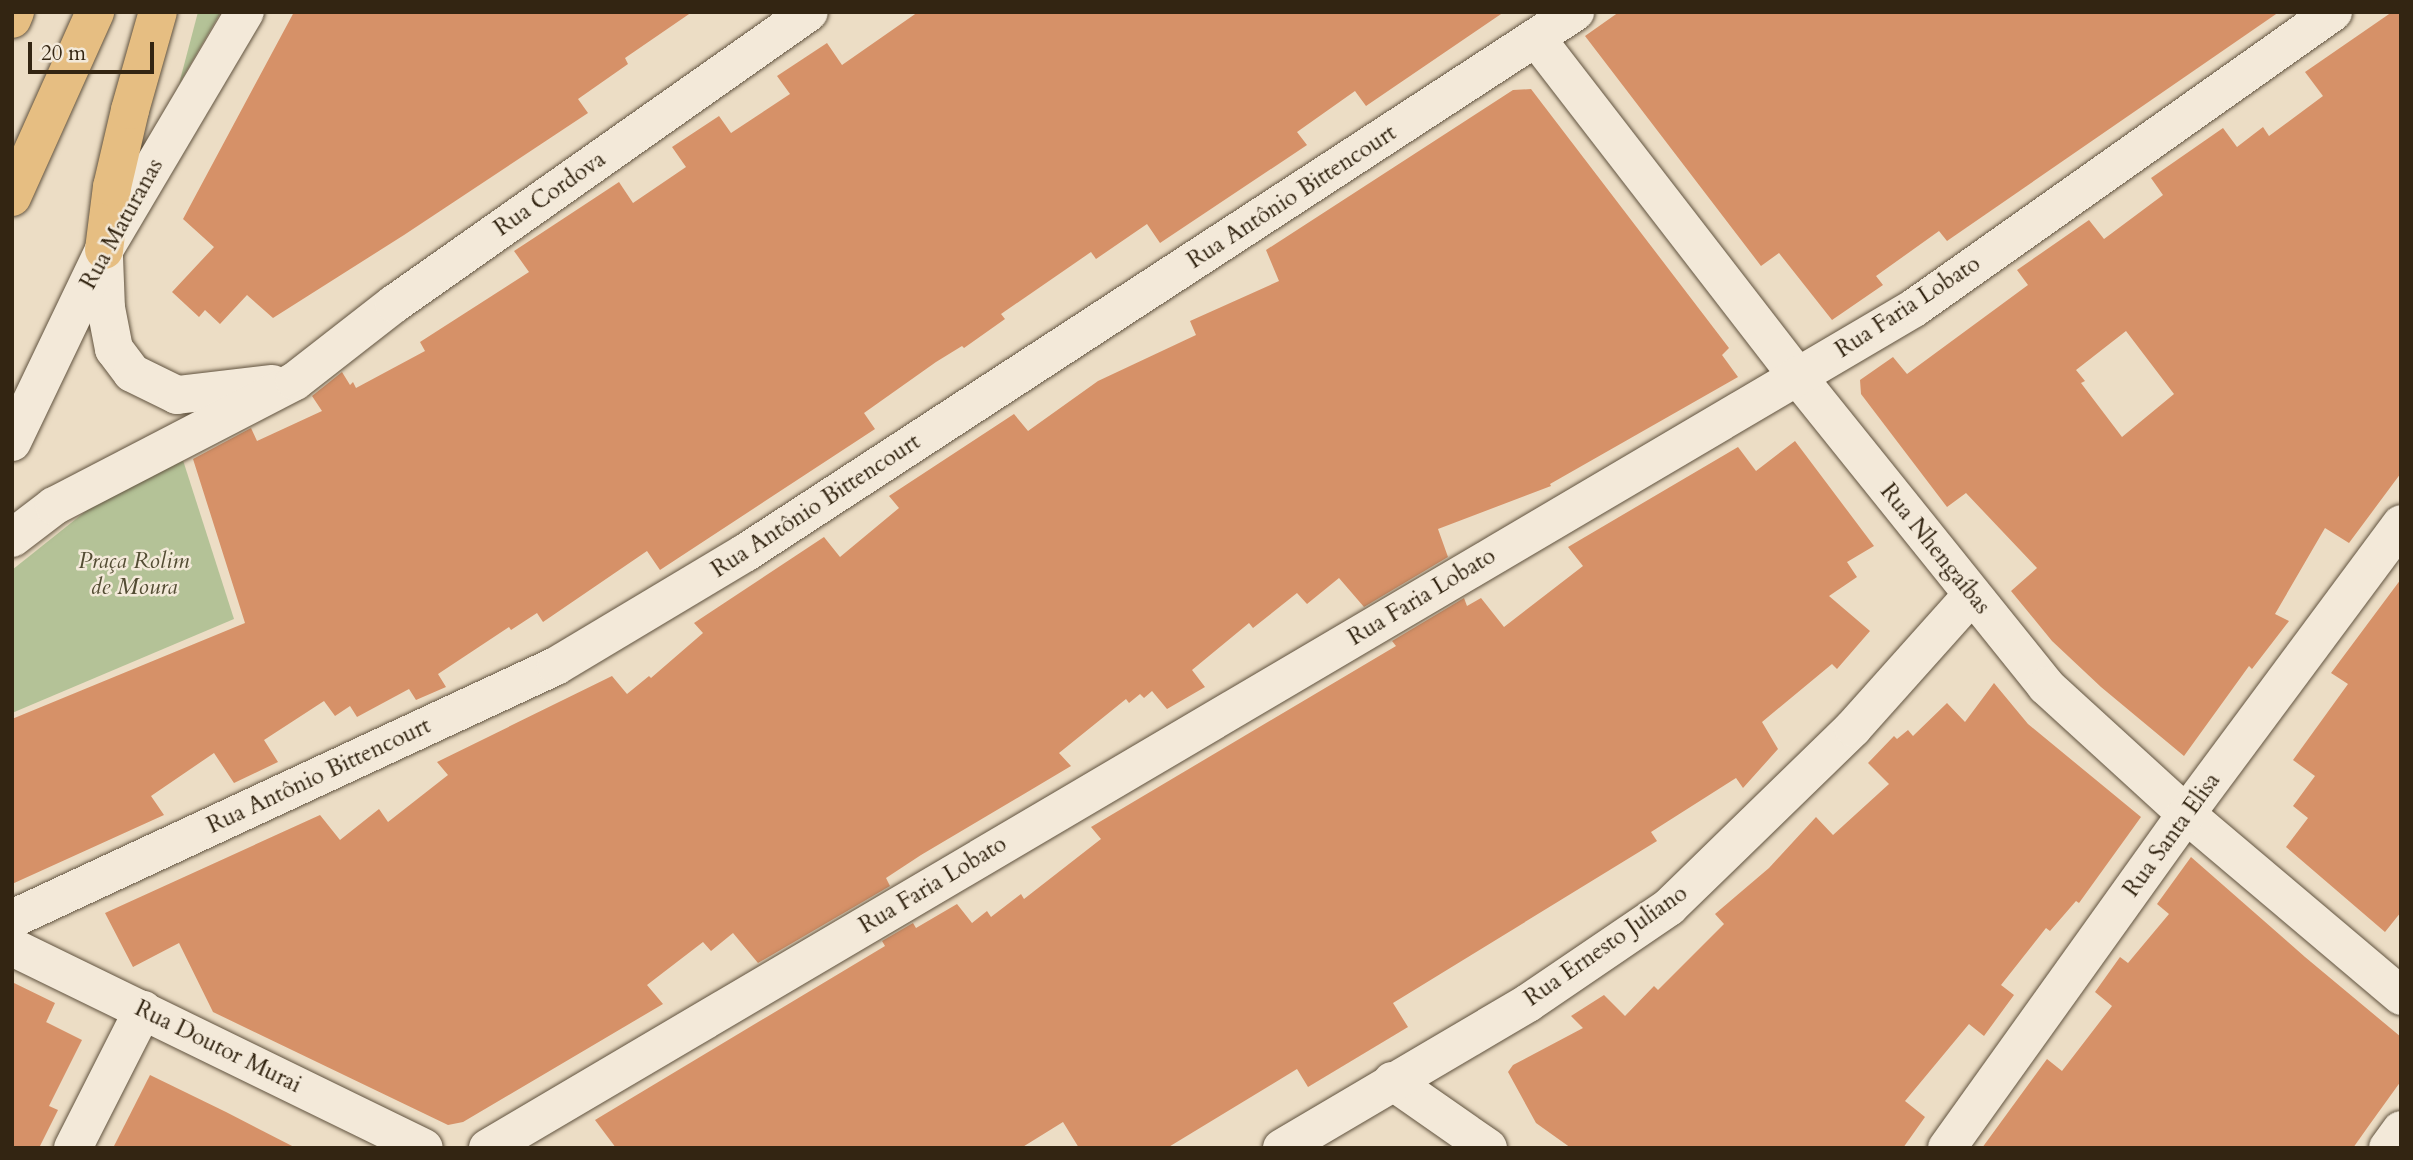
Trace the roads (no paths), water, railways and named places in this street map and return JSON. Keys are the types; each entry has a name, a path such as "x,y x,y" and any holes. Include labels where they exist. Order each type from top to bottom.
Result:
{"highway":[{"path":"12,19 15,12"},
{"path":"12,197 95,12"},
{"path":"104,250 118,161 159,12"}],"street":[{"name":"Rua Maturanas","path":"12,442 104,250 245,12"},
{"name":"Rua Cordova","path":"12,538 54,506 295,381 394,304 809,12"},
{"name":"Rua Antônio Bittencourt","path":"12,919 556,666 745,553 1575,12"},
{"name":"Rua Faria Lobato","path":"488,1148 1914,308 2333,12"},
{"name":"Rua Nhengaíbas","path":"1536,38 1797,376 2046,686 2186,814 2401,996"},
{"path":"104,250 106,308 114,349 132,373 177,395 295,381"},
{"name":"Rua Santa Elisa","path":"1947,1148 2186,814 2397,538"},
{"name":"Rua Ernesto Juliano","path":"1282,1148 1528,1003 1669,907 1853,728 1972,595"},
{"name":"Rua Doutor Murai","path":"12,947 424,1148"},
{"path":"73,1148 143,1010"},
{"path":"1392,1081 1488,1148"},
{"path":"2388,1148 2401,1130"}],"park label":[{"name":"Praça Rolim de Moura","path":"134,574"}]}
